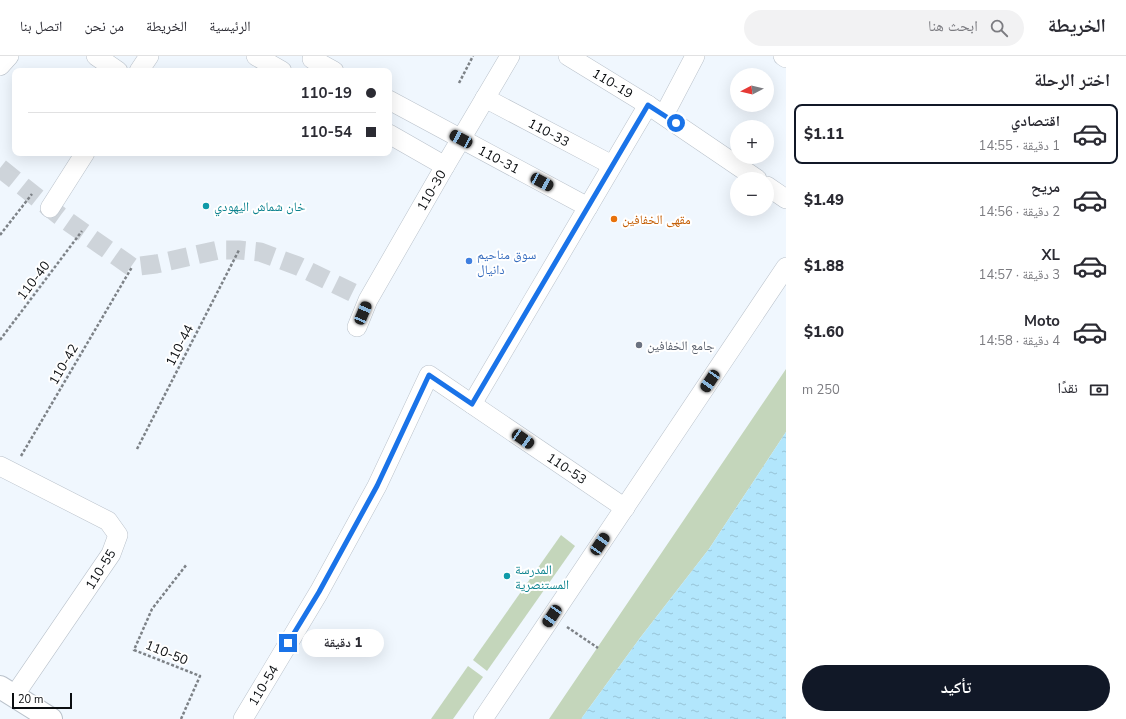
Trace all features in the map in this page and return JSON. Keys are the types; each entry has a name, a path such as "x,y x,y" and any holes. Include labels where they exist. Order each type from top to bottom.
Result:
{"main road":[{"path":"7,691 51,719"}],"street":[{"path":"0,66 9,56"},
{"path":"96,56 114,68"},
{"path":"141,68 149,56"},
{"path":"256,56 277,68"},
{"name":"110-30","path":"357,327 368,300 510,56"},
{"name":"110-19","path":"568,56 648,105 747,172"},
{"path":"664,116 695,56"},
{"path":"310,62 326,68"},
{"name":"110-33","path":"485,98 612,165"},
{"name":"110-31","path":"392,102 588,207"},
{"path":"472,404 648,105"},
{"path":"392,136 445,166"},
{"path":"50,208 84,156"},
{"path":"774,191 786,199"},
{"path":"483,719 786,267"},
{"name":"110-53","path":"429,375 624,508"},
{"name":"110-54","path":"243,719 319,592 377,486 429,375"},
{"name":"110-55","path":"6,469 108,521 118,535 111,554 7,691"}],"path":[{"path":"459,83 473,56"},
{"path":"0,234 32,194"},
{"name":"110-40","path":"0,340 82,231"},
{"name":"110-44","path":"137,449 239,250"},
{"name":"110-42","path":"6,469 132,267"},
{"name":"110-50","path":"181,719 200,676 134,650 152,609 187,564"},
{"path":"563,624 598,648"}],"green space":[{"path":"786,369 786,432 709,549 640,638 581,719 549,719"},
{"path":"561,535 575,546 487,671 473,660"},
{"path":"468,666 483,677 453,719 431,719"}],"water":[{"path":"786,432 786,719 581,719 640,638 709,549"}],"tunnel":[{"path":"0,168 60,216 132,267 156,264 218,250 260,252 298,266 368,300"}],"place":[{"name":"خان شماش اليهودي","path":"206,206"},
{"name":"مقهى الخفافين","path":"614,219"},
{"name":"سوق مناحيم دانيال","path":"469,261"},
{"name":"جامع الخفافين","path":"639,345"},
{"name":"المدرسة المستنصرية","path":"507,576"}],"route":[{"path":"288,643 319,592 377,486 429,375 472,404 648,105 676,123"}]}
